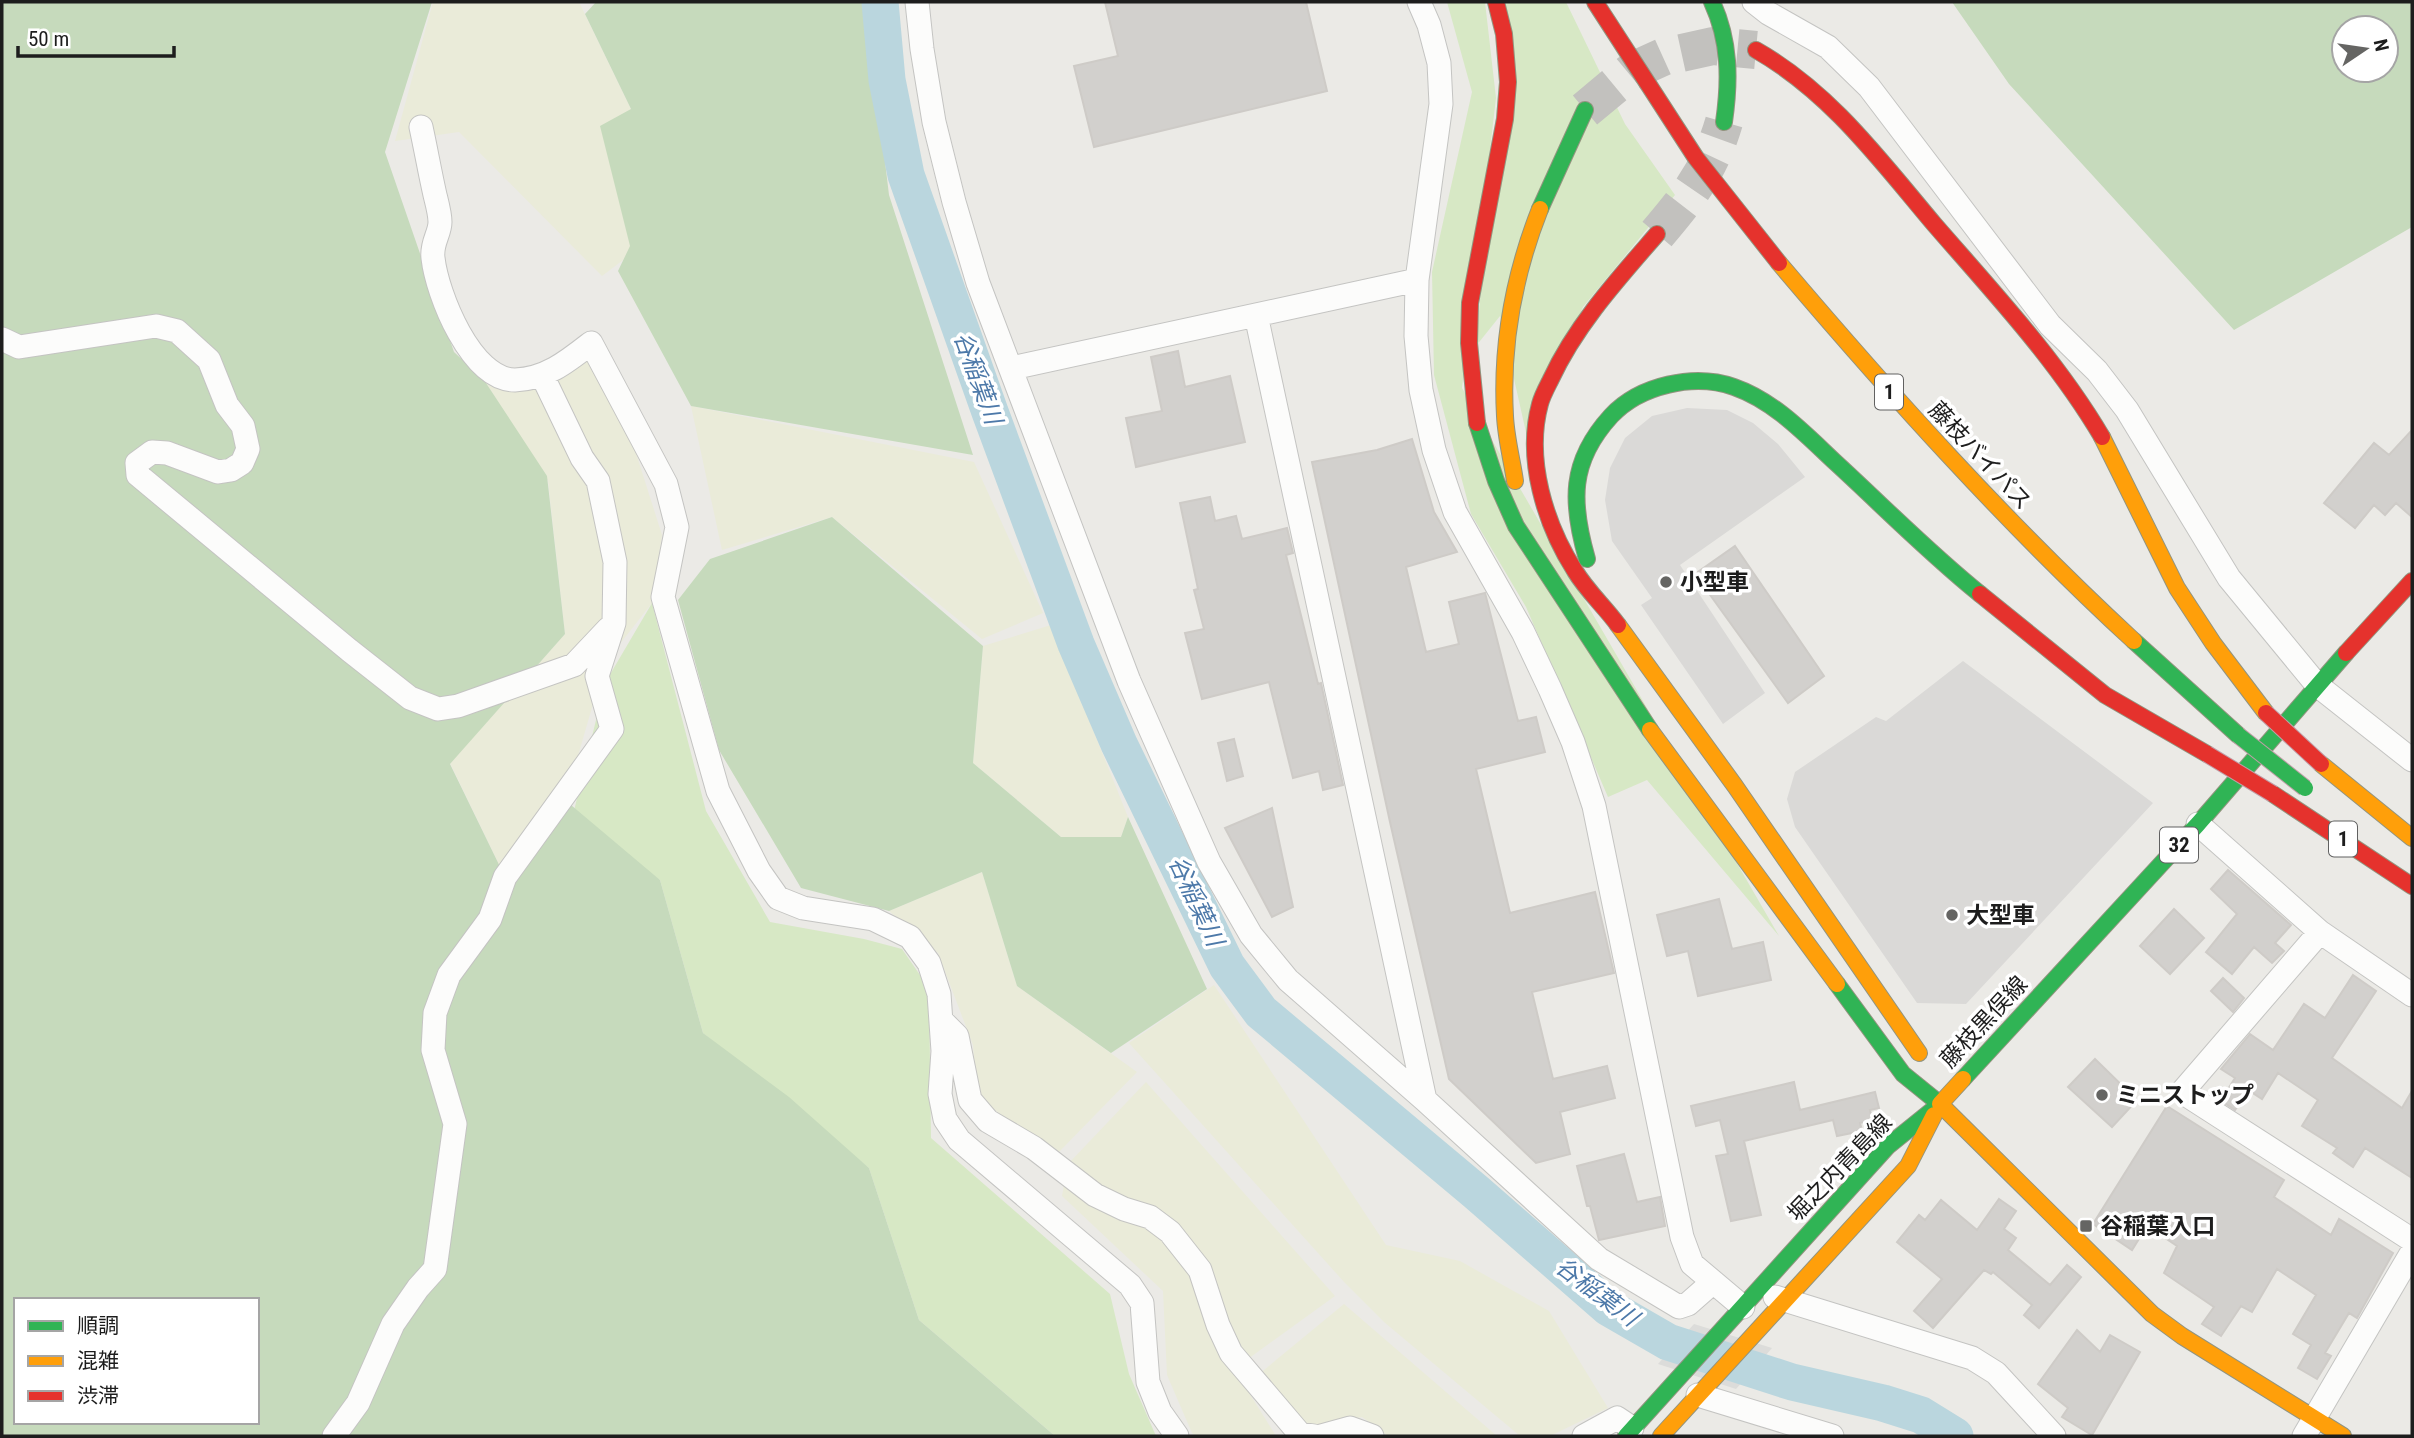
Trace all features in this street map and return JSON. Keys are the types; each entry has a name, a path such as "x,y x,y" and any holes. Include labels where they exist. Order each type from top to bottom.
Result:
{"main road":[{"path":"1496,2 1504,34 1508,82 1505,119 1470,303 1472,386 1478,428 1496,481 1516,526 1539,564 1648,728 1903,1074 1940,1104"},
{"name":"藤枝バイパス","path":"1595,2 1668,117 1711,178 1848,346 2018,530 2126,635 2238,735 2310,791"},
{"path":"1712,2 1719,15 1729,58 1730,87 1724,122"},
{"name":"1","path":"1756,50 1779,61 1817,91 1891,173 2047,358 2093,421 2123,471 2167,569 2204,632 2266,713 2321,764 2412,838"},
{"path":"1539,564 1517,490 1505,418 1504,358 1512,294 1525,247 1548,184 1585,110"},
{"name":"1","path":"1657,234 1604,296 1561,357 1540,403 1534,446 1541,492 1552,525 1575,572 1611,615 1735,786 1911,1041 1940,1104"},
{"name":"1","path":"1611,615 1584,551 1574,514 1577,477 1591,439 1617,409 1653,389 1687,381 1717,382 1747,391 1782,413 1971,587 2095,687 2273,794 2412,886"},
{"name":"藤枝黒俣線","path":"2343,1436 2309,1428 2152,1314 1940,1104 2198,824 2317,685 2412,581"},
{"path":"1585,633 1605,649 1682,759 1706,777 1735,786"},
{"name":"堀之内青島線","path":"1629,1432 1888,1146 1940,1104"},
{"name":"堀之内青島線","path":"1661,1436 1908,1166 1940,1104"}],"street":[{"path":"917,2 934,122 978,283 1129,681 1209,862 1251,935 1288,980 1600,1259 1679,1307 1688,1304 1713,1282"},
{"path":"1419,2 1429,25 1439,63 1441,104 1417,280 1416,336 1421,390 1434,450 1455,512 1523,632 1573,742 1594,806 1682,1237 1692,1264 1713,1282 1749,1299 1785,1301 1972,1358 1996,1373 2054,1436"},
{"path":"1754,2 1768,13 1828,47 1869,87 2050,325 2096,371 2127,410 2229,578 2317,685 2412,760"},
{"path":"421,127 440,223 432,244 433,260 443,299 463,341 488,370 512,380 542,375 562,365 590,343 666,484 677,527 663,597 718,791 759,872 778,898 803,908 873,919 910,937 929,963 939,994 943,1051 940,1094 946,1119 959,1140 1130,1285 1142,1303 1148,1382 1160,1412 1177,1436"},
{"path":"1012,368 1417,280"},
{"path":"1256,315 1425,1100"},
{"path":"2,339 19,347 156,326 177,331 209,360 227,405 243,426 247,449 242,463 231,470 218,472 167,453 152,452 137,463 138,475 410,698 438,709 458,706 574,665 614,623"},
{"path":"334,1436 358,1403 393,1324 435,1269 455,1124 433,1050 435,1013 449,975 490,919 505,877 612,729 597,676 614,623 615,562 598,481 582,458 542,375"},
{"path":"2198,824 2320,932 2412,995"},
{"path":"2320,932 2182,1092 2412,1240"},
{"path":"941,1020 957,1036 964,1078 975,1108 988,1121 1034,1148 1095,1195 1124,1209 1150,1217 1170,1232 1200,1270 1231,1353 1300,1434 1314,1436"},
{"path":"2309,1428 2412,1252"},
{"path":"1704,1388 1832,1436"},
{"path":"1584,1436 1617,1418 1629,1432"},
{"path":"1321,1436 1350,1427 1372,1436"}],"shaded area":[{"name":"小型車","path":"1687,408 1727,410 1753,423 1778,444 1805,477 1680,565 1765,693 1723,724 1641,605 1652,598 1612,541 1605,500 1610,468 1625,438 1652,416"},
{"name":"大型車","path":"1963,661 2153,803 1966,1004 1917,1003 1795,827 1787,799 1795,772 1876,717 1886,721"}],"green space":[{"path":"2,2 432,2 385,152 454,352 484,380 547,476 565,634 450,764 505,877 571,805 660,880 703,1033 789,1097 869,1168 919,1320 1055,1436 2,1436"},
{"path":"433,2 579,2 631,109 639,248 602,276 459,132 395,141"},
{"path":"596,2 866,2 889,195 973,455 691,406 618,271 630,246 600,126 631,109 585,14"},
{"path":"1447,2 1485,2 1496,98 1462,388 1779,936 1647,780 1608,797 1526,607 1471,514 1434,375 1432,272 1472,92"},
{"path":"1506,2 1566,2 1625,124 1675,195 1583,307 1527,437 1500,316 1476,346"},
{"path":"1952,2 2412,2 2412,227 2234,330 2009,84"},
{"path":"589,359 635,450 662,535 652,603 605,663 568,790 505,877 450,763 565,634 548,481 484,380 539,385"},
{"path":"691,406 974,462 1043,613 982,639 832,517 722,550"},
{"path":"832,517 983,646 973,763 1061,837 1121,837 1128,817 1207,989 1111,1053 1017,986 982,872 889,911 801,888 719,750 678,600 710,559"},
{"path":"652,603 706,811 770,922 864,939 902,949 929,988 931,1138 1110,1294 1129,1374 1156,1436 1055,1436 919,1320 869,1168 703,1033 660,880 572,819 605,683"},
{"path":"1051,625 1128,817 1121,837 1061,837 973,763 983,646"},
{"path":"982,872 1017,986 1137,1072 1056,1155 977,1097 973,1045 938,953 889,911"},
{"path":"1214,985 1386,1245 1460,1261 1549,1311 1608,1408 1550,1436 1520,1436 1384,1322 1345,1283 1129,1043"},
{"path":"1146,1082 1335,1296 1234,1369 1276,1436 1195,1436 1192,1433 1167,1375 1163,1291 1062,1196 1068,1164"},
{"path":"1344,1304 1497,1436 1388,1436 1362,1417 1308,1426 1258,1375"}],"pier":[{"path":"1694,1324 1772,1348 1736,1389 1658,1364"}],"building":[{"path":"1105,2 1306,2 1327,91 1094,147 1074,66 1118,56"},
{"path":"1178,351 1185,387 1230,376 1245,442 1136,467 1126,418 1162,411 1151,357"},
{"path":"2412,430 2412,517 2396,503 2385,515 2374,505 2355,528 2324,503 2374,443 2389,455"},
{"path":"1412,439 1434,512 1457,552 1406,567 1426,652 1459,644 1449,602 1485,593 1518,721 1536,717 1545,752 1476,769 1510,913 1595,892 1614,973 1532,992 1553,1079 1607,1066 1615,1098 1560,1112 1570,1154 1536,1163 1449,1079 1312,462 1377,450"},
{"path":"1210,497 1215,521 1236,516 1242,539 1287,528 1293,553 1286,555 1318,684 1321,683 1343,785 1323,790 1319,771 1293,778 1269,682 1202,699 1185,633 1204,629 1194,590 1198,589 1180,503"},
{"path":"1735,546 1824,676 1788,703 1695,574"},
{"path":"1234,739 1243,776 1227,781 1218,743"},
{"path":"1272,808 1293,907 1272,917 1225,828"},
{"path":"2228,870 2291,925 2275,943 2284,951 2272,963 2254,947 2232,974 2206,952 2237,914 2211,889"},
{"path":"1719,899 1732,949 1763,942 1771,980 1698,996 1688,951 1667,956 1657,915"},
{"path":"2174,909 2204,938 2170,974 2140,946"},
{"path":"2353,975 2376,991 2332,1058 2402,1108 2412,1091 2412,1178 2365,1148 2353,1167 2333,1153 2337,1148 2302,1126 2318,1100 2278,1073 2262,1099 2248,1090 2235,1110 2223,1102 2223,1097 2235,1078 2221,1069 2250,1034 2273,1050 2304,1004 2325,1018"},
{"path":"2223,978 2244,998 2233,1012 2211,991"},
{"path":"2095,1059 2137,1100 2112,1127 2068,1087"},
{"path":"1794,1082 1800,1110 1875,1092 1879,1108 1870,1110 1872,1120 1860,1123 1862,1131 1837,1136 1833,1120 1744,1141 1761,1215 1731,1221 1716,1156 1728,1154 1720,1120 1696,1126 1691,1106"},
{"path":"2167,1106 2284,1180 2274,1197 2331,1235 2339,1219 2393,1253 2357,1318 2349,1313 2325,1353 2331,1356 2317,1379 2298,1368 2311,1345 2293,1334 2316,1295 2277,1269 2252,1312 2241,1306 2221,1336 2202,1324 2214,1307 2164,1273 2177,1246 2147,1226 2132,1250 2093,1224"},
{"path":"1624,1154 1637,1202 1660,1197 1665,1226 1599,1240 1577,1166"},
{"path":"1999,1199 2016,1211 2004,1229 2016,1238 2008,1250 2050,1285 2067,1265 2081,1277 2039,1328 2024,1315 2032,1305 1993,1272 1991,1274 1984,1270 1933,1328 1914,1311 1942,1279 1897,1242 1919,1215 1925,1220 1941,1200 1977,1230"},
{"path":"2077,1330 2100,1352 2110,1335 2140,1352 2092,1435 2062,1417 2068,1408 2038,1384"}],"waterway":[{"name":"谷稲葉川","path":"880,2 887,80 906,175 1076,644 1119,744 1227,966 1261,1012 1476,1192 1609,1308 1668,1342 1792,1382 1883,1403 1921,1415 1955,1436"}],"tunnel":[{"path":"1585,110 1632,71 1663,57 1713,46 1756,50"},
{"path":"1657,234 1705,169 1724,122"}],"traffic: fast":[{"path":"1712,2 1722,31 1727,61 1724,122"},
{"path":"1540,209 1585,110"},
{"path":"1587,559 1578,520 1577,484 1587,450 1597,433 1611,416 1637,396 1668,385 1702,381 1734,387 1775,409 1980,594"},
{"path":"1477,423 1496,481 1516,526 1650,730"},
{"path":"2134,641 2238,735"},
{"path":"1963,1079 2198,824 2346,653"},
{"path":"2238,735 2305,788"},
{"path":"1837,984 1903,1074 1940,1104"},
{"path":"1626,1436 1888,1146 1940,1104"}],"traffic: slow":[{"path":"1515,481 1505,416 1507,337 1516,285 1540,209"},
{"path":"1779,263 1995,505 2134,641"},
{"path":"2102,437 2177,588 2213,643 2266,713"},
{"path":"1618,625 1735,786 1919,1053"},
{"path":"1650,730 1837,984"},
{"path":"2321,764 2412,838"},
{"path":"1963,1079 1940,1104 2152,1314 2182,1336 2343,1436"},
{"path":"1661,1436 1908,1166 1934,1115"}],"traffic: jam":[{"path":"1477,423 1469,343 1470,303 1505,119 1508,82 1504,34 1496,2"},
{"path":"1595,2 1696,158 1779,263"},
{"path":"1756,50 1807,86 1831,107 1873,152 2044,353 2102,437"},
{"path":"1618,625 1580,578 1555,533 1537,469 1536,425 1543,395 1573,340 1599,303 1657,234"},
{"path":"2346,653 2412,581"},
{"path":"1980,594 2105,695 2207,754"},
{"path":"2266,713 2321,764"},
{"path":"2207,754 2273,794"},
{"path":"2273,794 2412,886"}],"place":[{"name":"小型車","path":"1666,582"},
{"name":"大型車","path":"1952,915"},
{"name":"ミニストップ","path":"2102,1095"},
{"name":"谷稲葉入口","path":"2086,1226"}]}
